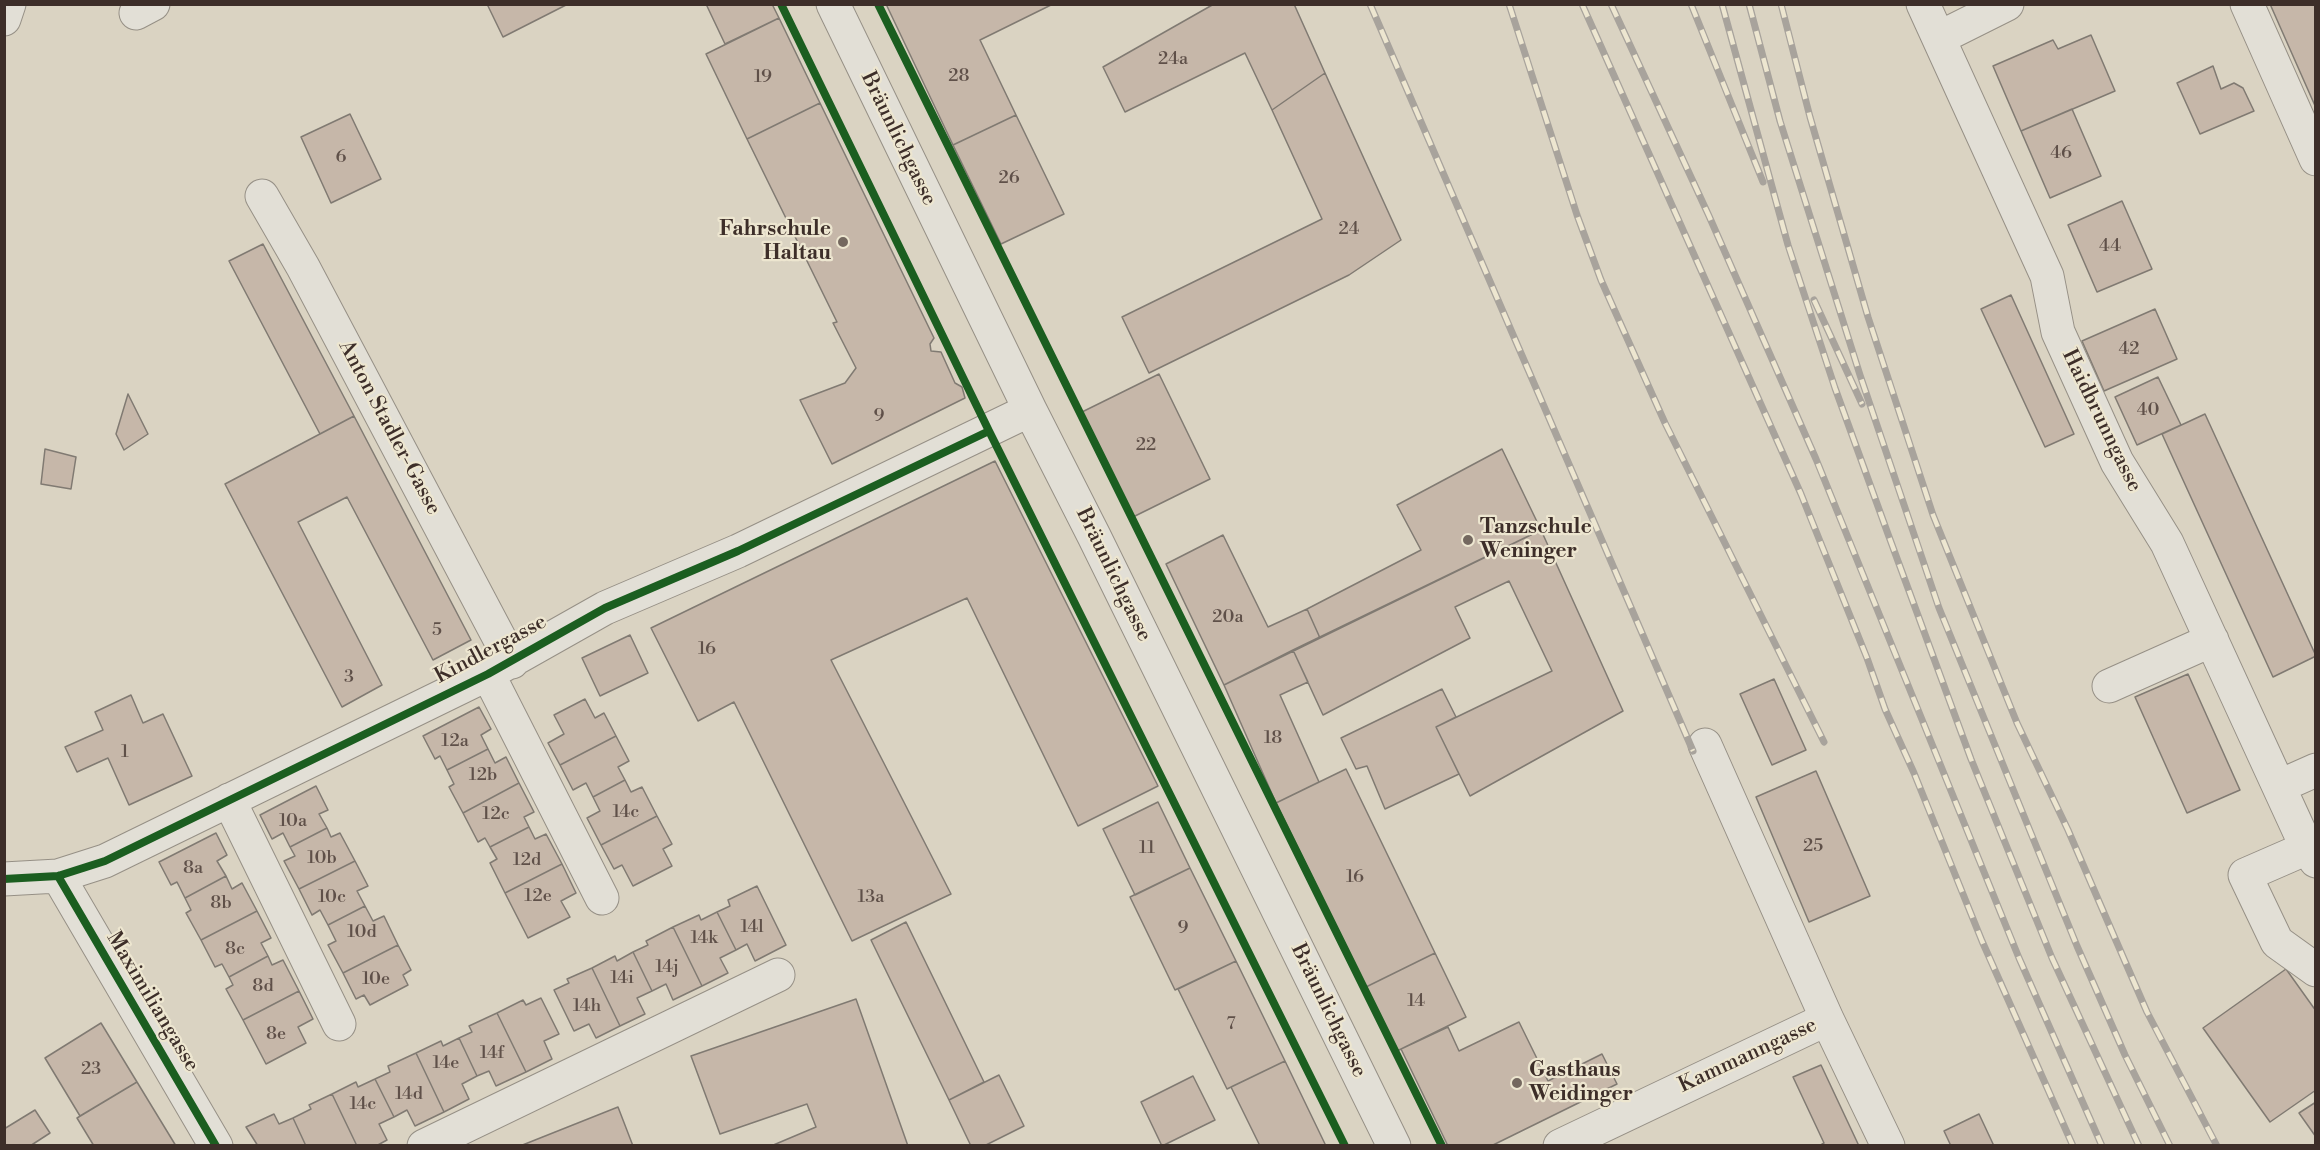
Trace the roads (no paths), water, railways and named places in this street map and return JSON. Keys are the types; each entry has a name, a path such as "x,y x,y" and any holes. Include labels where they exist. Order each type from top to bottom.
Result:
{"street":[{"path":"4,19 9,4"},
{"name":"Bräunlichgasse","path":"833,4 1030,410 1394,1146"},
{"name":"Haidbrunngasse","path":"1923,4 2047,276 2058,332 2117,462 2167,543 2312,855"},
{"path":"1939,38 2007,4"},
{"path":"2247,4 2316,159"},
{"name":"Anton Stadler-Gasse","path":"262,196 303,267 500,668 602,898"},
{"name":"Kindlergasse","path":"4,879 58,876 105,861 500,668 605,608 738,551 1030,410"},
{"path":"2109,686 2212,640"},
{"name":"Kammanngasse","path":"1560,1146 1827,1019 1705,745"},
{"path":"2280,786 2316,770"},
{"path":"229,800 339,1024"},
{"path":"2312,855 2245,875 2277,942 2316,970"},
{"name":"Maximiliangasse","path":"58,876 216,1146"},
{"path":"424,1146 778,975"},
{"path":"1827,1019 1888,1146"}],"railway":[{"path":"1370,4 1693,751"},
{"path":"1509,4 1577,215 1601,280 1665,423 1824,742"},
{"path":"1582,4 1801,494 1885,709 1914,773 1982,941 2073,1146"},
{"path":"1611,4 1709,216 1816,459 2019,958 2102,1146"},
{"path":"1691,4 1763,182"},
{"path":"1722,4 1788,245 1835,388 1888,534 1971,759 2052,958 2139,1146"},
{"path":"1749,4 1780,121 1860,375 1939,608 2077,946 2125,1055 2170,1146"},
{"path":"1781,4 1810,117 1868,317 1933,515 2017,723 2068,830 2147,1012 2217,1146"},
{"path":"1814,300 1862,404"}],"place":[{"name":"Fahrschule Haltau","path":"843,242"},
{"name":"Tanzschule Weninger","path":"1468,540"},
{"name":"Gasthaus Weidinger","path":"1517,1083"}]}
